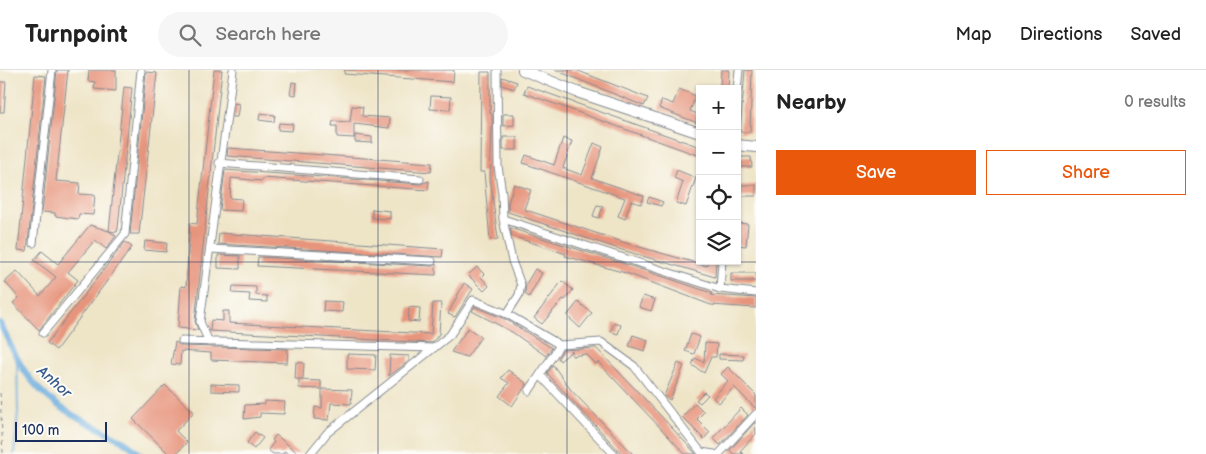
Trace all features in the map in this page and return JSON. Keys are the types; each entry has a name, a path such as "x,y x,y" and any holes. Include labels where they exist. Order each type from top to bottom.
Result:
{"main road":[{"path":"523,70 577,92 696,132"},
{"path":"741,145 756,147"}],"street":[{"path":"33,243 52,70"},
{"path":"43,333 125,234 142,70"},
{"path":"209,342 200,322 232,70"},
{"path":"497,70 498,166 503,219 512,261 521,285 519,296 507,314"},
{"path":"737,85 738,70"},
{"path":"220,163 420,179"},
{"path":"503,219 720,289 756,293"},
{"path":"210,249 432,261"},
{"path":"720,289 722,265"},
{"path":"310,454 327,432 450,335 473,300 507,314 560,345 601,342 634,366 701,452 717,453 756,414"},
{"path":"182,341 434,348"},
{"path":"529,390 560,345"},
{"path":"540,375 614,454"}],"path":[{"path":"0,393 3,454"}],"building":[{"path":"57,70 68,70 56,181 80,183 79,194 95,195 93,215 79,214 78,219 42,212"},
{"path":"89,70 116,70 116,91 94,89 95,82 88,81"},
{"path":"214,70 222,70 195,321 198,330 178,328 181,286 186,287 190,223 197,224"},
{"path":"345,70 454,70 453,82 344,74"},
{"path":"555,70 576,70 648,98 644,106"},
{"path":"721,70 729,70 728,85 720,85"},
{"path":"745,70 752,70 750,132 741,132"},
{"path":"146,72 157,73 139,234 130,234"},
{"path":"481,72 490,72 490,113 492,114 492,126 490,178 498,239 490,240 484,172 480,172"},
{"path":"35,75 46,76 27,251 18,250"},
{"path":"502,77 517,82 514,89 502,85"},
{"path":"0,82 6,82 4,112 0,112"},
{"path":"292,82 297,83 296,95 290,94"},
{"path":"527,86 696,146 696,155 524,93"},
{"path":"124,87 132,88 118,228 117,232 109,231"},
{"path":"679,89 696,96 690,111 696,113 696,122 659,108 662,100 673,104"},
{"path":"431,96 451,97 450,110 430,109"},
{"path":"234,103 239,104 237,117 232,117"},
{"path":"352,106 363,107 362,116 390,118 389,128 354,124 354,138 337,137 337,126 332,126 333,121 350,122"},
{"path":"260,113 275,115 274,122 259,120"},
{"path":"503,114 514,114 514,125 503,126"},
{"path":"279,123 293,124 292,131 278,130"},
{"path":"355,135 372,137 372,143 355,142"},
{"path":"503,137 517,137 517,150 503,150"},
{"path":"563,138 572,141 563,168 582,175 594,143 603,147 592,178 644,196 641,204 631,201 625,219 618,216 625,198 523,163 526,155 554,165"},
{"path":"228,148 432,163 431,172 227,156"},
{"path":"741,157 751,157 752,167 741,167"},
{"path":"225,170 420,184 429,181 428,190 263,178 262,181 231,178 230,198 242,199 241,211 220,210"},
{"path":"677,170 696,178 686,206 676,203 683,182 674,178"},
{"path":"514,184 531,190 524,209 526,210 629,244 696,263 696,265 716,265 715,277 622,250 508,212 508,203"},
{"path":"741,185 756,185 756,196 741,196"},
{"path":"649,197 663,202 661,206 647,202"},
{"path":"597,205 603,206 599,218 593,216"},
{"path":"372,209 390,211 390,219 372,218"},
{"path":"741,223 748,224 746,246 741,245"},
{"path":"90,225 109,231 116,236 106,249 95,240 68,272 78,280 39,330 13,303 19,298 5,282 17,271 40,296 56,277 34,260 42,251 58,264"},
{"path":"510,228 712,293 711,295 756,298 756,308 711,305 629,274 565,256 566,254 512,236"},
{"path":"219,233 443,249 442,257 218,244"},
{"path":"145,241 167,243 166,252 144,250"},
{"path":"125,242 132,247 56,350 47,343"},
{"path":"218,255 240,256 240,269 218,268"},
{"path":"258,257 432,266 436,264 436,275 257,266"},
{"path":"477,267 484,274 481,277 489,286 484,291 468,275"},
{"path":"535,269 542,273 529,297 525,294 526,284"},
{"path":"731,273 756,273 756,281 731,281"},
{"path":"562,281 573,290 542,324 534,318"},
{"path":"464,283 473,289 455,317 448,314"},
{"path":"233,286 256,287 256,295 267,296 267,302 249,301 250,294 232,293"},
{"path":"643,296 655,300 651,311 639,307"},
{"path":"324,301 343,302 342,312 323,311"},
{"path":"578,302 592,313 580,328 567,316"},
{"path":"433,303 441,303 439,334 432,343 210,331 211,320 223,321 223,311 229,311 229,323 431,334"},
{"path":"409,307 420,308 419,322 408,321"},
{"path":"475,307 505,319 552,348 546,356 512,332 472,311"},
{"path":"614,322 621,325 618,334 611,332"},
{"path":"468,328 481,337 467,357 451,352"},
{"path":"691,334 700,337 694,354 685,351"},
{"path":"633,335 648,340 645,351 629,346"},
{"path":"175,342 182,346 288,349 287,363 211,360 211,353 181,351 180,365 171,364"},
{"path":"705,343 717,344 716,357 711,357 704,373 692,365 695,358 704,362"},
{"path":"596,348 696,454 685,454 598,362 596,364 586,354 572,356 572,351 560,361 558,358 563,350"},
{"path":"347,354 376,355 375,370 347,369"},
{"path":"719,354 744,355 743,360 719,359"},
{"path":"390,355 409,356 409,361 389,376"},
{"path":"296,362 304,363 303,379 295,379"},
{"path":"678,363 684,366 670,400 664,396"},
{"path":"553,365 571,390 633,454 622,454 555,382 547,373"},
{"path":"728,367 756,395 756,409 734,387 719,403 713,398 728,381 721,374"},
{"path":"508,370 527,384 512,406 499,396 509,383 501,378"},
{"path":"299,380 321,381 321,389 299,388"},
{"path":"211,384 239,385 239,392 211,391"},
{"path":"165,385 194,412 176,431 187,442 176,454 169,454 133,419"},
{"path":"322,389 352,390 351,404 331,403 329,420 314,419 315,407 322,408"},
{"path":"704,392 708,395 700,403 696,400"},
{"path":"265,401 285,402 284,414 260,413 260,417 244,419 245,405 265,404"},
{"path":"695,403 704,412 697,419 710,432 704,439 682,417"},
{"path":"741,408 748,415 720,445 713,438"},
{"path":"755,422 756,434 740,451 743,454 733,454 730,450"},
{"path":"255,432 263,438 254,449 247,443"},
{"path":"276,435 299,454 288,454 285,451 283,454 273,454 268,450 274,442 272,440"}],"waterway":[{"name":"Anhor","path":"0,323 20,364 36,386 59,406 116,437 140,454"},
{"path":"14,454 18,412 17,360"}]}
